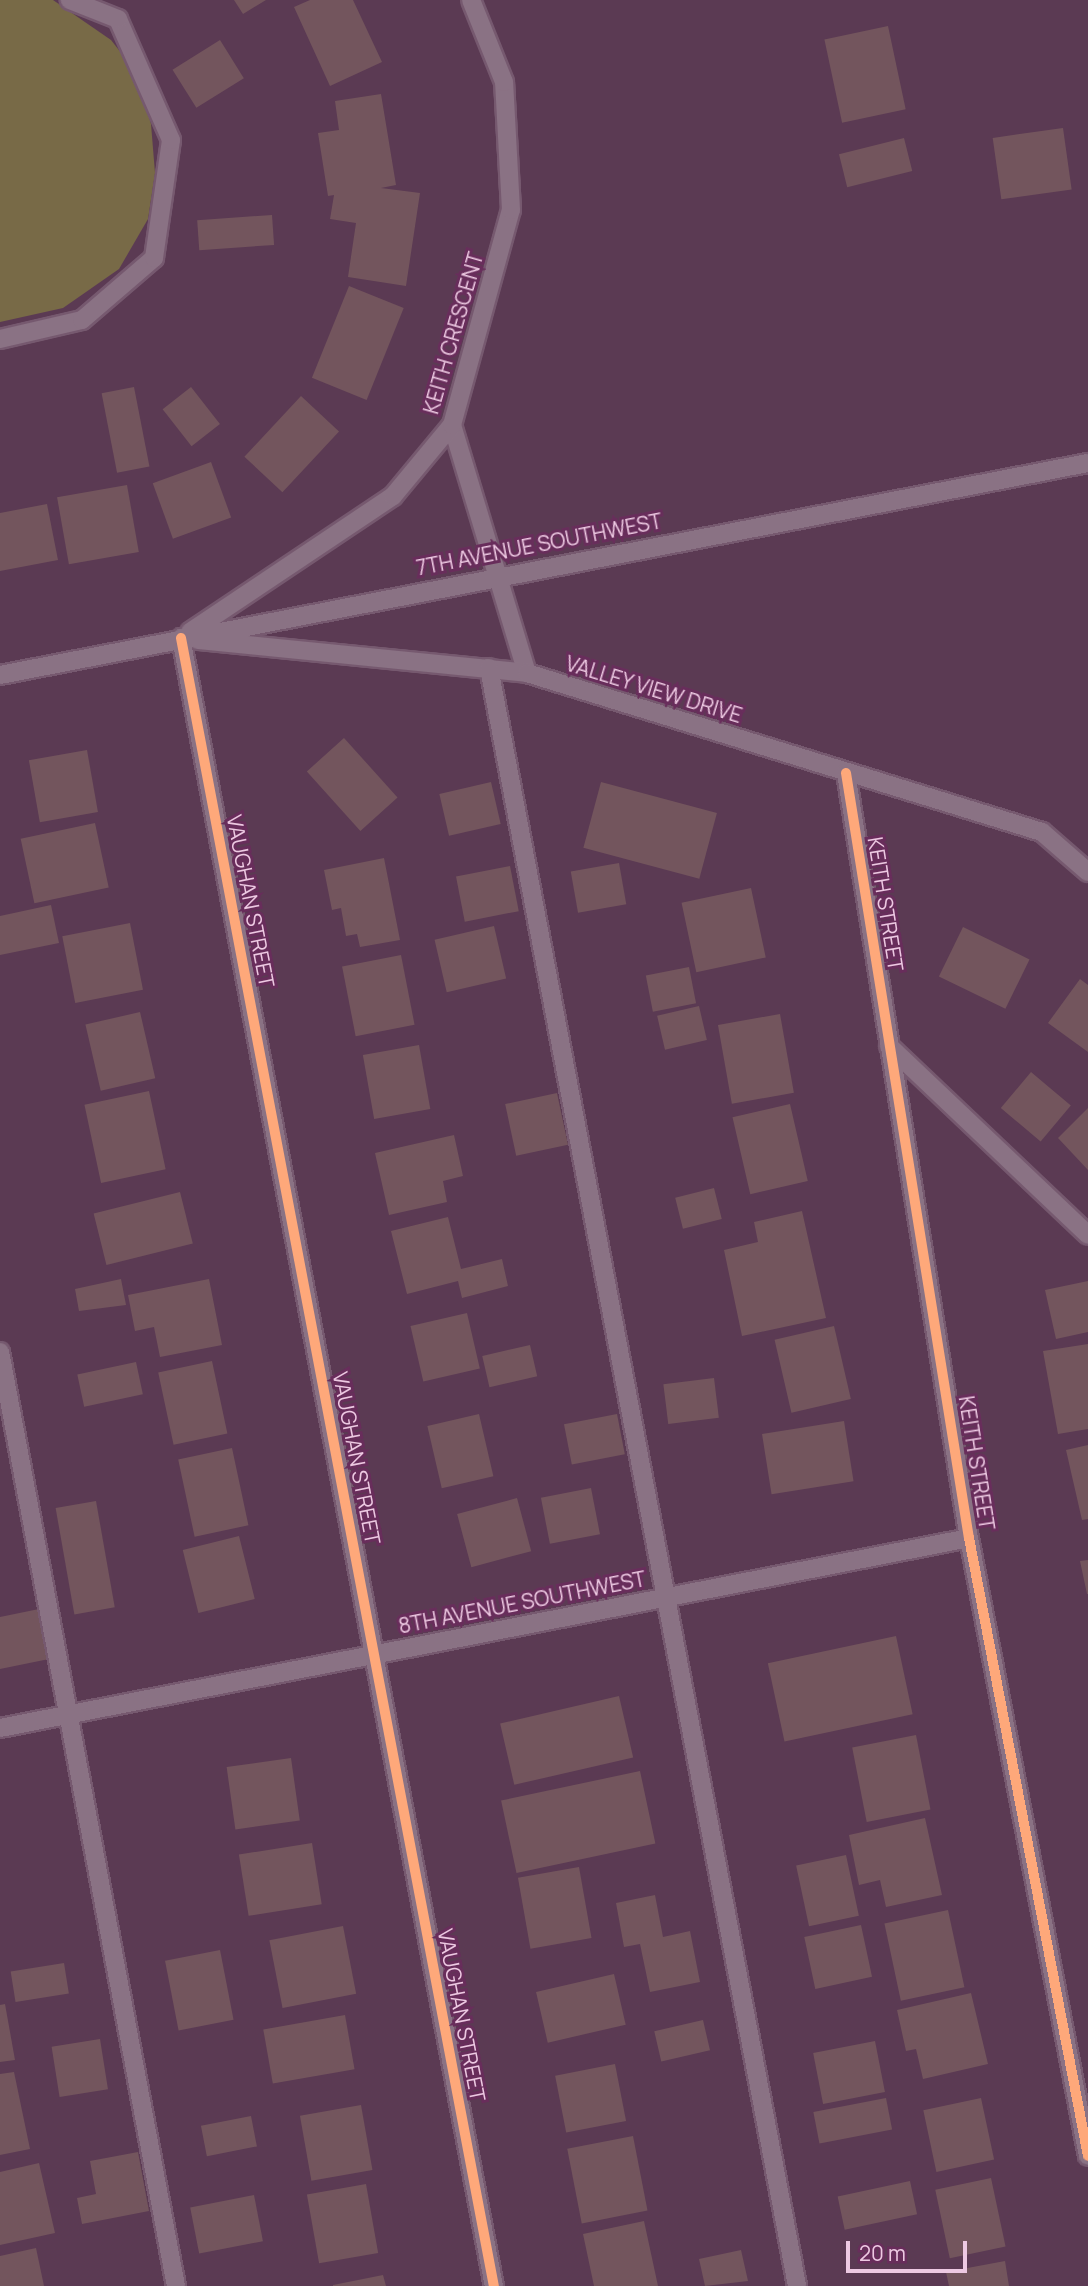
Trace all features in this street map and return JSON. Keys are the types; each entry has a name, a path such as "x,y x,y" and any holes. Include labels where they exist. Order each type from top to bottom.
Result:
{"street":[{"path":"0,339 82,320 154,258 171,140 118,19 70,0"},
{"name":"KEITH CRESCENT","path":"181,638 393,496 452,425 511,210 504,82 471,0"},
{"path":"452,425 495,575 527,673"},
{"name":"7TH AVENUE SOUTHWEST","path":"0,675 495,575 1088,463"},
{"name":"VALLEY VIEW DRIVE","path":"181,638 527,673 1042,832 1088,873"},
{"name":"VAUGHAN STREET","path":"181,638 494,2286"},
{"path":"489,668 664,1599 797,2286"},
{"name":"KEITH STREET","path":"846,773 970,1538 1088,2156"},
{"path":"889,1046 1088,1235"},
{"path":"0,1352 176,2286"},
{"name":"8TH AVENUE SOUTHWEST","path":"0,1728 970,1538"}],"shaded area":[{"path":"0,0 53,0 111,40 137,73 151,124 155,173 148,219 119,269 63,308 0,322"}],"building":[{"path":"234,0 266,0 243,14"},
{"path":"310,0 353,0 382,62 330,86 294,7"},
{"path":"888,26 906,109 842,123 824,40"},
{"path":"220,40 244,78 196,108 173,70"},
{"path":"381,94 396,185 381,188 420,193 406,286 348,277 356,223 330,219 334,195 328,196 318,133 339,130 335,101"},
{"path":"1063,128 1072,189 1001,199 993,138"},
{"path":"904,138 912,171 847,187 839,154"},
{"path":"272,215 274,245 199,250 197,220"},
{"path":"349,286 404,308 367,400 312,378"},
{"path":"134,387 149,467 117,473 102,393"},
{"path":"191,387 220,424 192,446 163,409"},
{"path":"301,396 339,431 282,492 244,457"},
{"path":"211,462 231,517 173,539 153,483"},
{"path":"127,485 139,552 69,564 57,497"},
{"path":"47,504 58,560 0,571 0,513"},
{"path":"344,738 398,797 360,831 307,771"},
{"path":"87,750 98,812 40,822 29,760"},
{"path":"491,782 501,824 449,836 439,794"},
{"path":"601,782 717,813 699,879 583,848"},
{"path":"95,823 109,888 34,903 21,839"},
{"path":"384,858 400,940 360,947 357,934 346,936 341,908 332,910 324,870"},
{"path":"619,863 626,904 578,913 571,872"},
{"path":"510,866 519,911 465,922 456,876"},
{"path":"751,888 766,957 696,972 682,903"},
{"path":"51,905 59,943 0,955 0,916"},
{"path":"130,923 143,990 75,1003 62,936"},
{"path":"494,926 506,979 447,992 435,940"},
{"path":"963,927 1030,959 1005,1009 939,976"},
{"path":"401,955 415,1025 356,1036 342,966"},
{"path":"689,967 696,1003 653,1012 646,975"},
{"path":"1080,979 1088,985 1088,1052 1048,1023"},
{"path":"699,1006 707,1040 665,1050 657,1016"},
{"path":"140,1012 155,1078 101,1091 85,1025"},
{"path":"780,1014 794,1093 732,1104 718,1025"},
{"path":"419,1045 430,1109 374,1119 363,1055"},
{"path":"1031,1072 1071,1105 1041,1141 1001,1108"},
{"path":"149,1091 166,1169 101,1183 84,1105"},
{"path":"557,1093 568,1145 516,1156 505,1104"},
{"path":"790,1104 808,1181 750,1194 733,1117"},
{"path":"1088,1108 1088,1170 1058,1138"},
{"path":"454,1135 463,1176 443,1181 447,1202 389,1215 375,1153"},
{"path":"714,1188 722,1219 683,1229 675,1198"},
{"path":"180,1192 193,1243 106,1265 94,1214"},
{"path":"802,1211 826,1318 742,1336 724,1250 758,1242 754,1222"},
{"path":"448,1217 461,1269 502,1259 508,1286 462,1298 458,1281 407,1294 391,1231"},
{"path":"121,1279 126,1305 79,1311 75,1289"},
{"path":"209,1279 222,1345 160,1357 154,1327 135,1331 128,1295"},
{"path":"1088,1281 1088,1332 1056,1339 1045,1290"},
{"path":"467,1313 480,1369 423,1382 410,1326"},
{"path":"834,1326 851,1399 791,1413 775,1340"},
{"path":"1088,1344 1088,1429 1058,1434 1043,1351"},
{"path":"530,1345 537,1376 489,1387 482,1356"},
{"path":"212,1361 227,1433 174,1445 158,1372"},
{"path":"136,1362 143,1394 84,1407 77,1374"},
{"path":"714,1378 719,1418 668,1424 663,1384"},
{"path":"479,1414 493,1476 442,1488 427,1426"},
{"path":"617,1414 625,1454 572,1465 564,1424"},
{"path":"844,1421 854,1481 772,1494 762,1434"},
{"path":"1088,1445 1088,1519 1082,1520 1066,1450"},
{"path":"232,1448 248,1525 195,1537 178,1459"},
{"path":"591,1488 600,1534 550,1544 541,1498"},
{"path":"517,1498 531,1551 471,1567 457,1514"},
{"path":"96,1501 115,1607 74,1614 56,1508"},
{"path":"239,1536 255,1599 198,1613 183,1550"},
{"path":"1088,1560 1088,1594 1087,1594 1080,1561"},
{"path":"39,1609 49,1659 0,1669 0,1617"},
{"path":"896,1636 913,1714 784,1741 768,1663"},
{"path":"619,1696 633,1757 514,1785 500,1723"},
{"path":"916,1735 931,1810 867,1822 852,1747"},
{"path":"291,1758 300,1820 235,1829 227,1767"},
{"path":"640,1771 655,1843 516,1873 501,1801"},
{"path":"925,1818 942,1895 886,1907 880,1880 859,1885 849,1835"},
{"path":"312,1843 322,1904 249,1916 239,1855"},
{"path":"846,1855 859,1916 809,1926 796,1866"},
{"path":"579,1867 592,1938 530,1949 518,1878"},
{"path":"655,1895 663,1937 690,1931 700,1982 650,1992 640,1944 624,1947 616,1903"},
{"path":"948,1910 964,1987 901,2001 884,1924"},
{"path":"861,1925 872,1977 815,1989 804,1937"},
{"path":"343,1926 356,1994 283,2008 269,1940"},
{"path":"220,1950 234,2020 179,2030 165,1961"},
{"path":"64,1963 69,1994 16,2002 11,1971"},
{"path":"614,1974 626,2025 548,2043 536,1992"},
{"path":"971,1993 988,2064 923,2079 916,2049 906,2051 897,2010"},
{"path":"5,2004 15,2060 0,2062 0,2005"},
{"path":"345,2015 355,2069 273,2084 263,2029"},
{"path":"703,2020 710,2050 661,2061 654,2031"},
{"path":"100,2039 108,2089 60,2097 52,2047"},
{"path":"875,2041 885,2092 823,2104 813,2053"},
{"path":"615,2064 626,2121 566,2133 555,2076"},
{"path":"14,2072 30,2149 0,2155 0,2074"},
{"path":"886,2098 892,2129 819,2144 813,2112"},
{"path":"981,2098 994,2160 936,2172 923,2110"},
{"path":"361,2105 372,2170 311,2181 300,2116"},
{"path":"251,2116 257,2146 207,2156 201,2126"},
{"path":"633,2136 648,2211 582,2223 567,2149"},
{"path":"138,2152 149,2211 82,2224 77,2198 96,2194 90,2161"},
{"path":"39,2163 55,2233 0,2245 0,2172"},
{"path":"991,2178 1006,2246 950,2258 935,2190"},
{"path":"910,2181 917,2214 845,2230 838,2196"},
{"path":"366,2184 378,2253 319,2263 307,2194"},
{"path":"254,2195 263,2241 199,2254 190,2207"},
{"path":"644,2221 658,2286 594,2286 583,2234"},
{"path":"36,2248 44,2286 0,2286 0,2256"},
{"path":"741,2250 748,2281 705,2286 699,2259"},
{"path":"1005,2261 1009,2286 949,2286 946,2272"},
{"path":"383,2275 386,2286 333,2286 333,2285"}],"cycle path":[{"path":"181,638 494,2286"},
{"path":"846,773 969,1538 1088,2156"}]}
